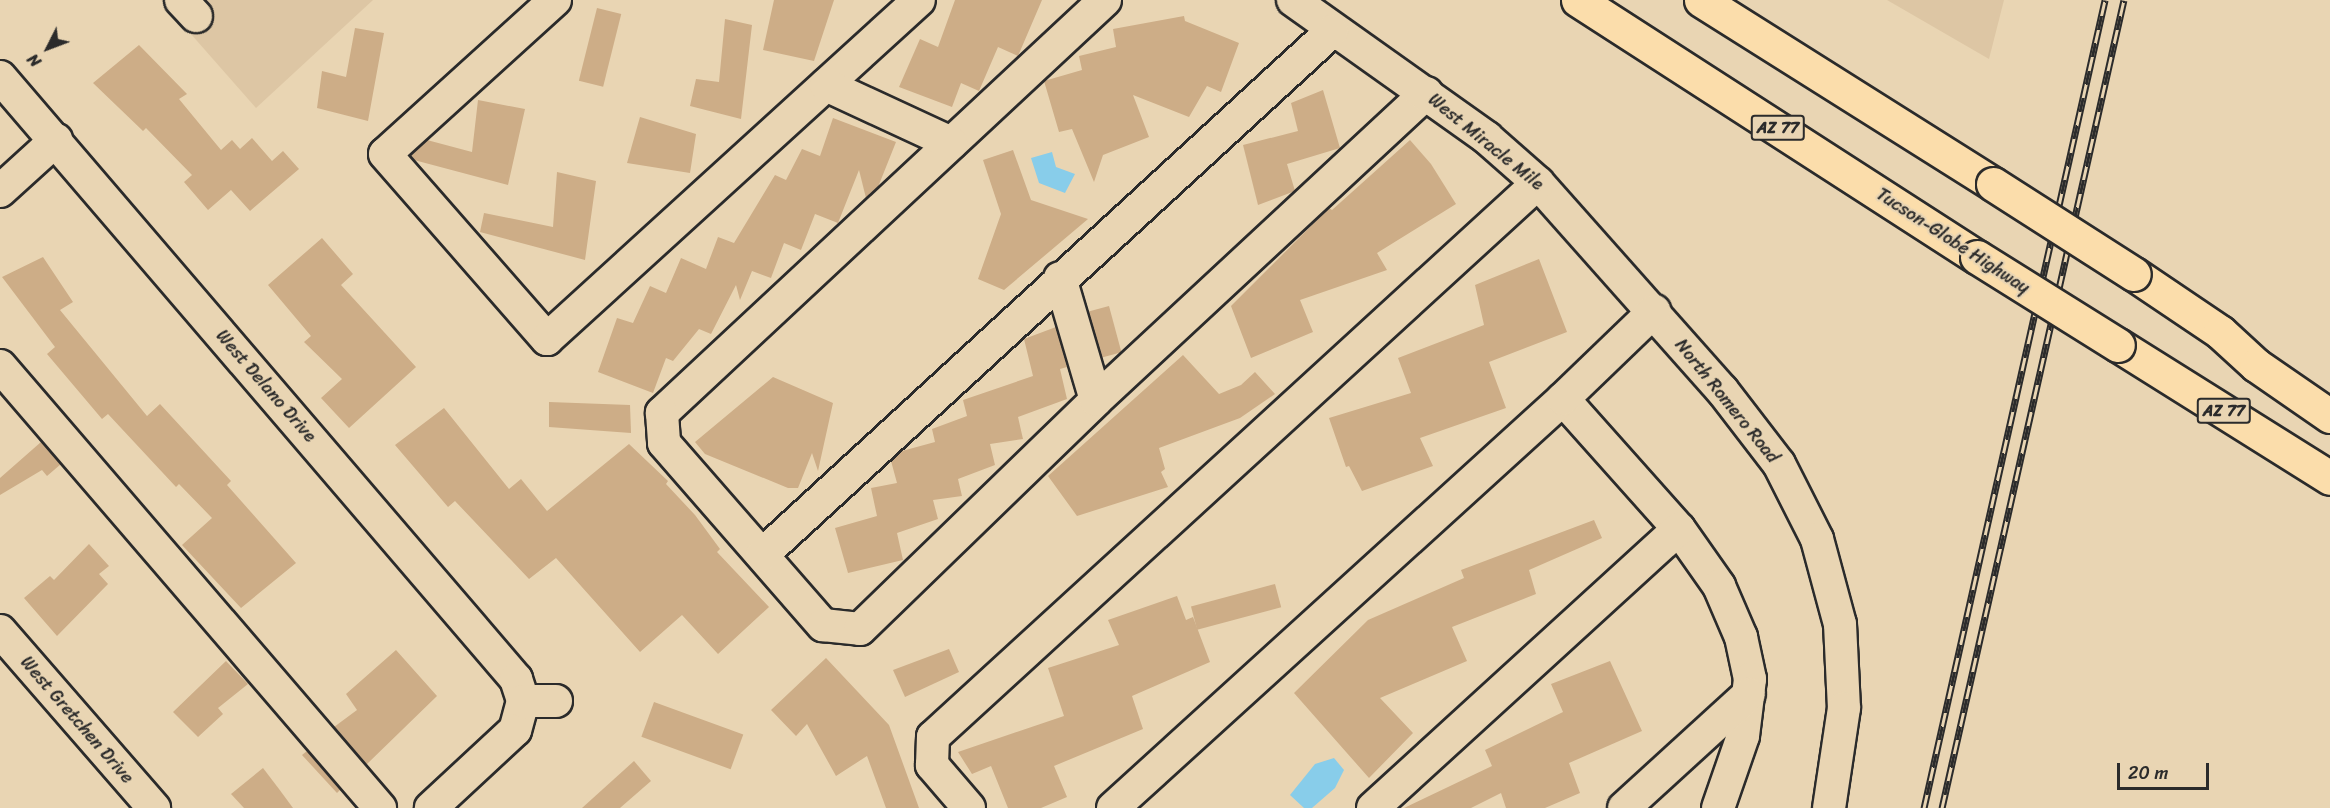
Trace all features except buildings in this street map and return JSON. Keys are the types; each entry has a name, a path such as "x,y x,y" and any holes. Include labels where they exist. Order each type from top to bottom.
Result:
{"highway":[{"name":"Tucson-Globe Highway","path":"1578,0 1977,257 2330,478"},
{"path":"1701,0 2134,274 2220,332 2256,365 2330,416"},
{"path":"2220,332 2255,344 2330,393"}],"street":[{"path":"555,0 385,154 547,339 919,0"},
{"path":"1105,0 662,413 664,443 823,625 860,628 1096,400 1426,93"},
{"name":"West Miracle Mile","path":"1293,0 1332,31 1426,93 1487,138 1538,183 1654,311"},
{"path":"762,555 1332,31"},
{"name":"West Delano Drive","path":"0,77 516,679 523,701"},
{"path":"826,85 951,143"},
{"path":"0,191 56,140"},
{"path":"969,808 932,765 933,736 1538,183"},
{"path":"1060,279 1096,400"},
{"path":"1113,808 1563,399 1654,311"},
{"name":"North Romero Road","path":"1654,311 1758,435 1801,502 1817,539 1830,580 1844,663 1841,740 1829,808"},
{"path":"0,366 380,808"},
{"path":"1563,399 1679,529 1719,586 1736,627 1750,679 1749,694 1743,736 1718,808"},
{"path":"1384,804 1679,529"},
{"name":"West Gretchen Drive","path":"0,631 154,808"},
{"path":"1624,808 1749,694"},
{"path":"431,808 515,730 523,701 556,701"}],"shaded area":[{"path":"161,0 373,0 256,108"},
{"path":"1887,0 2004,0 1989,59"}],"water":[{"path":"1052,152 1056,167 1075,174 1065,193 1039,183 1031,158"},
{"path":"1334,758 1344,770 1335,788 1312,808 1304,808 1290,795 1315,764"}],"railway":[{"path":"1924,808 2105,0"},
{"path":"1942,808 2124,0"}]}
